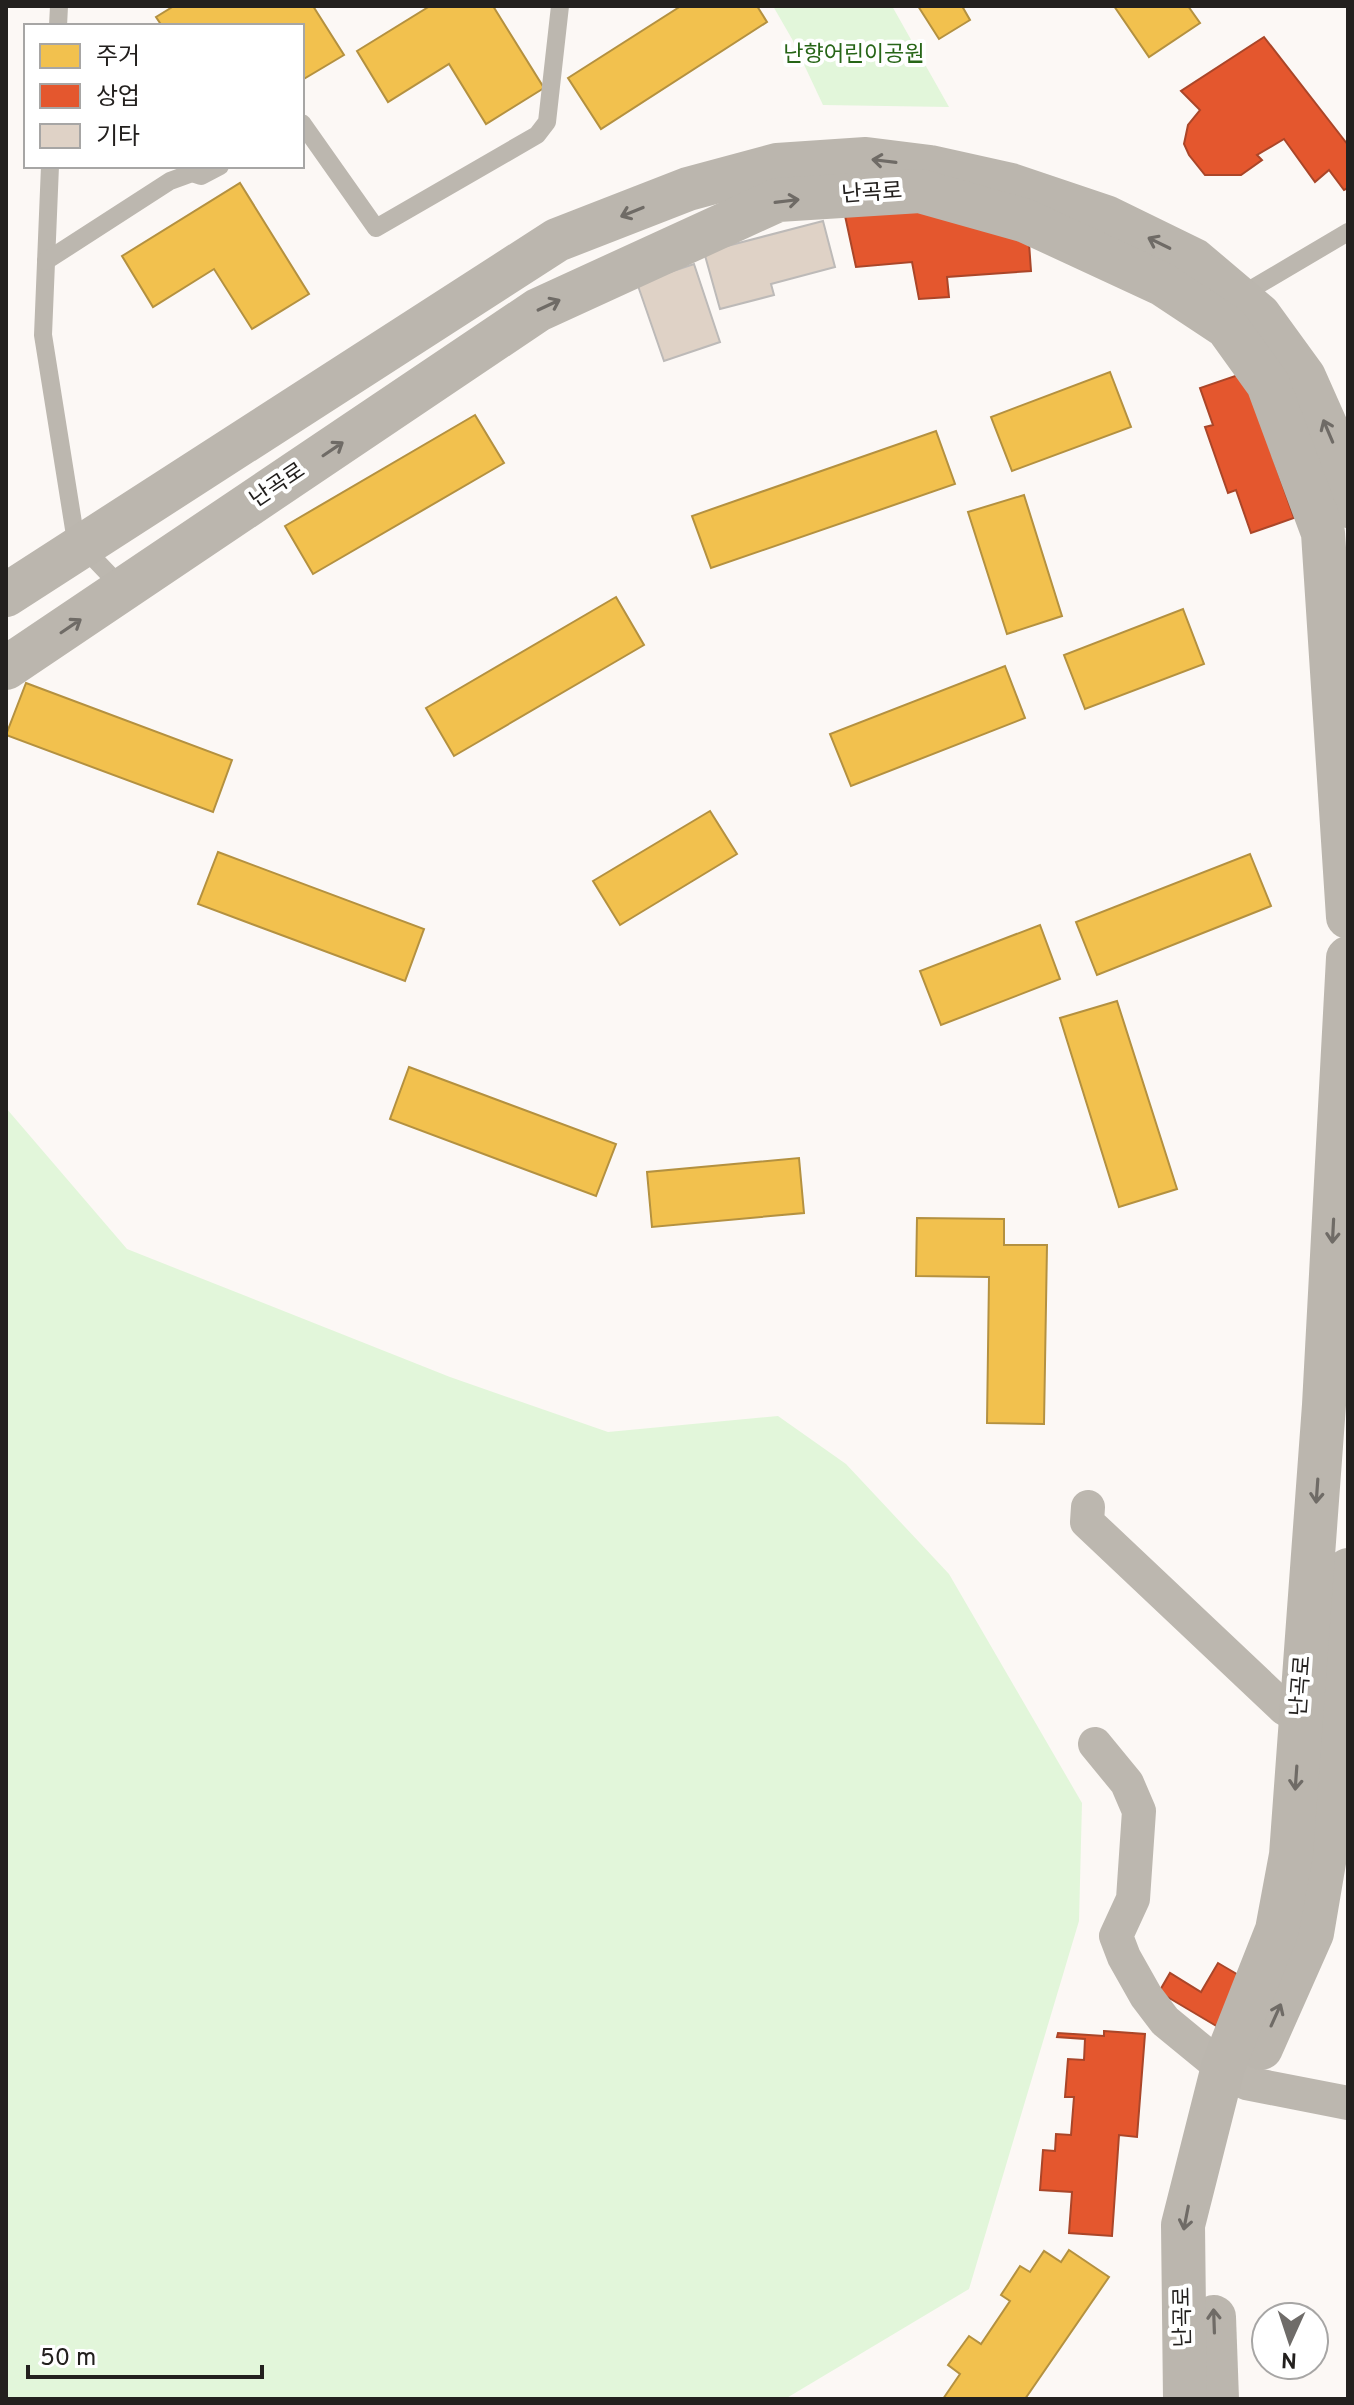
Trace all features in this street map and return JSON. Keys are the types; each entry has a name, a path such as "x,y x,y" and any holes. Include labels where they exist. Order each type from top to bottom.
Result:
{"main road":[{"name":"난곡로","path":"6,595 557,240 688,189 777,165 866,159 930,167 1011,185 1106,217 1194,260 1259,315 1304,377 1332,440 1348,506"},
{"name":"난곡로","path":"6,668 538,310 778,200 920,191 1026,221 1162,284 1227,327 1268,384 1323,533 1348,917"},
{"name":"난곡로","path":"1217,2399 1211,2234 1235,2075 1312,1933 1337,1845 1316,1720 1324,1405 1348,958"},
{"name":"난곡로","path":"1185,2399 1183,2225 1235,2075 1277,1930 1348,1570"}],"street":[{"path":"1088,1507 1087,1522 1285,1709 1316,1720"},
{"path":"1095,1744 1127,1783 1139,1811 1133,1899 1116,1936 1146,1996 1165,2021 1235,2075 1348,2103"}],"lane":[{"path":"304,126 376,228 537,135 547,122 560,6"},
{"path":"50,168 43,335 74,529 82,546 124,590"},
{"path":"46,261 170,181 192,173 201,176 216,168"},
{"path":"1238,297 1348,232"}],"green space":[{"name":"난향어린이공원","path":"773,6 892,6 949,107 823,105"},
{"path":"6,1108 127,1249 450,1377 608,1432 778,1416 846,1464 949,1574 1082,1803 1079,1921 969,2289 785,2399 6,2399"}],"building: 주거":[{"path":"174,6 313,6 344,55 304,79 304,24 161,24 156,17"},
{"path":"430,6 493,6 544,88 486,124 449,64 388,102 357,51"},
{"path":"681,6 757,6 767,22 601,129 568,78"},
{"path":"918,6 962,6 970,20 939,39"},
{"path":"1114,6 1188,6 1200,23 1149,57"},
{"path":"240,183 309,294 252,329 214,269 153,307 122,256"},
{"path":"1110,372 1131,427 1012,471 991,417"},
{"path":"475,415 504,463 313,574 285,526"},
{"path":"936,431 955,484 711,568 692,516"},
{"path":"1024,495 1062,616 1007,634 968,512"},
{"path":"616,597 644,645 454,756 426,708"},
{"path":"1183,609 1204,664 1085,709 1064,655"},
{"path":"1005,666 1025,718 851,786 830,734"},
{"path":"26,683 232,760 213,812 6,735"},
{"path":"710,811 737,854 620,925 593,881"},
{"path":"218,852 424,929 405,981 198,904"},
{"path":"1250,854 1271,906 1097,975 1076,922"},
{"path":"1040,925 1060,979 941,1025 920,971"},
{"path":"1117,1001 1177,1189 1119,1207 1060,1018"},
{"path":"409,1067 616,1144 596,1196 390,1119"},
{"path":"799,1158 804,1213 652,1227 647,1172"},
{"path":"917,1218 1004,1219 1004,1245 1047,1245 1044,1424 987,1423 989,1277 916,1276"},
{"path":"1069,2250 1109,2277 1025,2399 943,2399 960,2374 948,2365 969,2336 981,2344 1010,2301 1001,2295 1020,2266 1030,2272 1044,2251 1061,2262"}],"building: 상업":[{"path":"1264,37 1348,145 1348,188 1344,190 1329,170 1315,182 1284,139 1257,155 1262,160 1241,175 1205,175 1189,155 1184,144 1188,125 1200,110 1181,91"},
{"path":"844,211 961,212 1029,243 1031,271 947,277 949,297 919,299 912,262 856,267"},
{"path":"1244,373 1294,518 1251,533 1236,490 1228,493 1205,427 1213,425 1200,388"},
{"path":"1218,1963 1247,1980 1218,2027 1159,1992 1170,1973 1201,1992"},
{"path":"1104,2031 1145,2034 1137,2137 1119,2135 1112,2236 1069,2233 1072,2192 1040,2190 1043,2150 1055,2151 1056,2134 1071,2135 1074,2097 1065,2097 1068,2059 1084,2060 1085,2039 1057,2037 1058,2033 1104,2036"}],"building: 기타":[{"path":"823,221 835,267 771,284 774,295 720,309 704,252"},
{"path":"694,264 720,342 664,361 637,283"}]}
